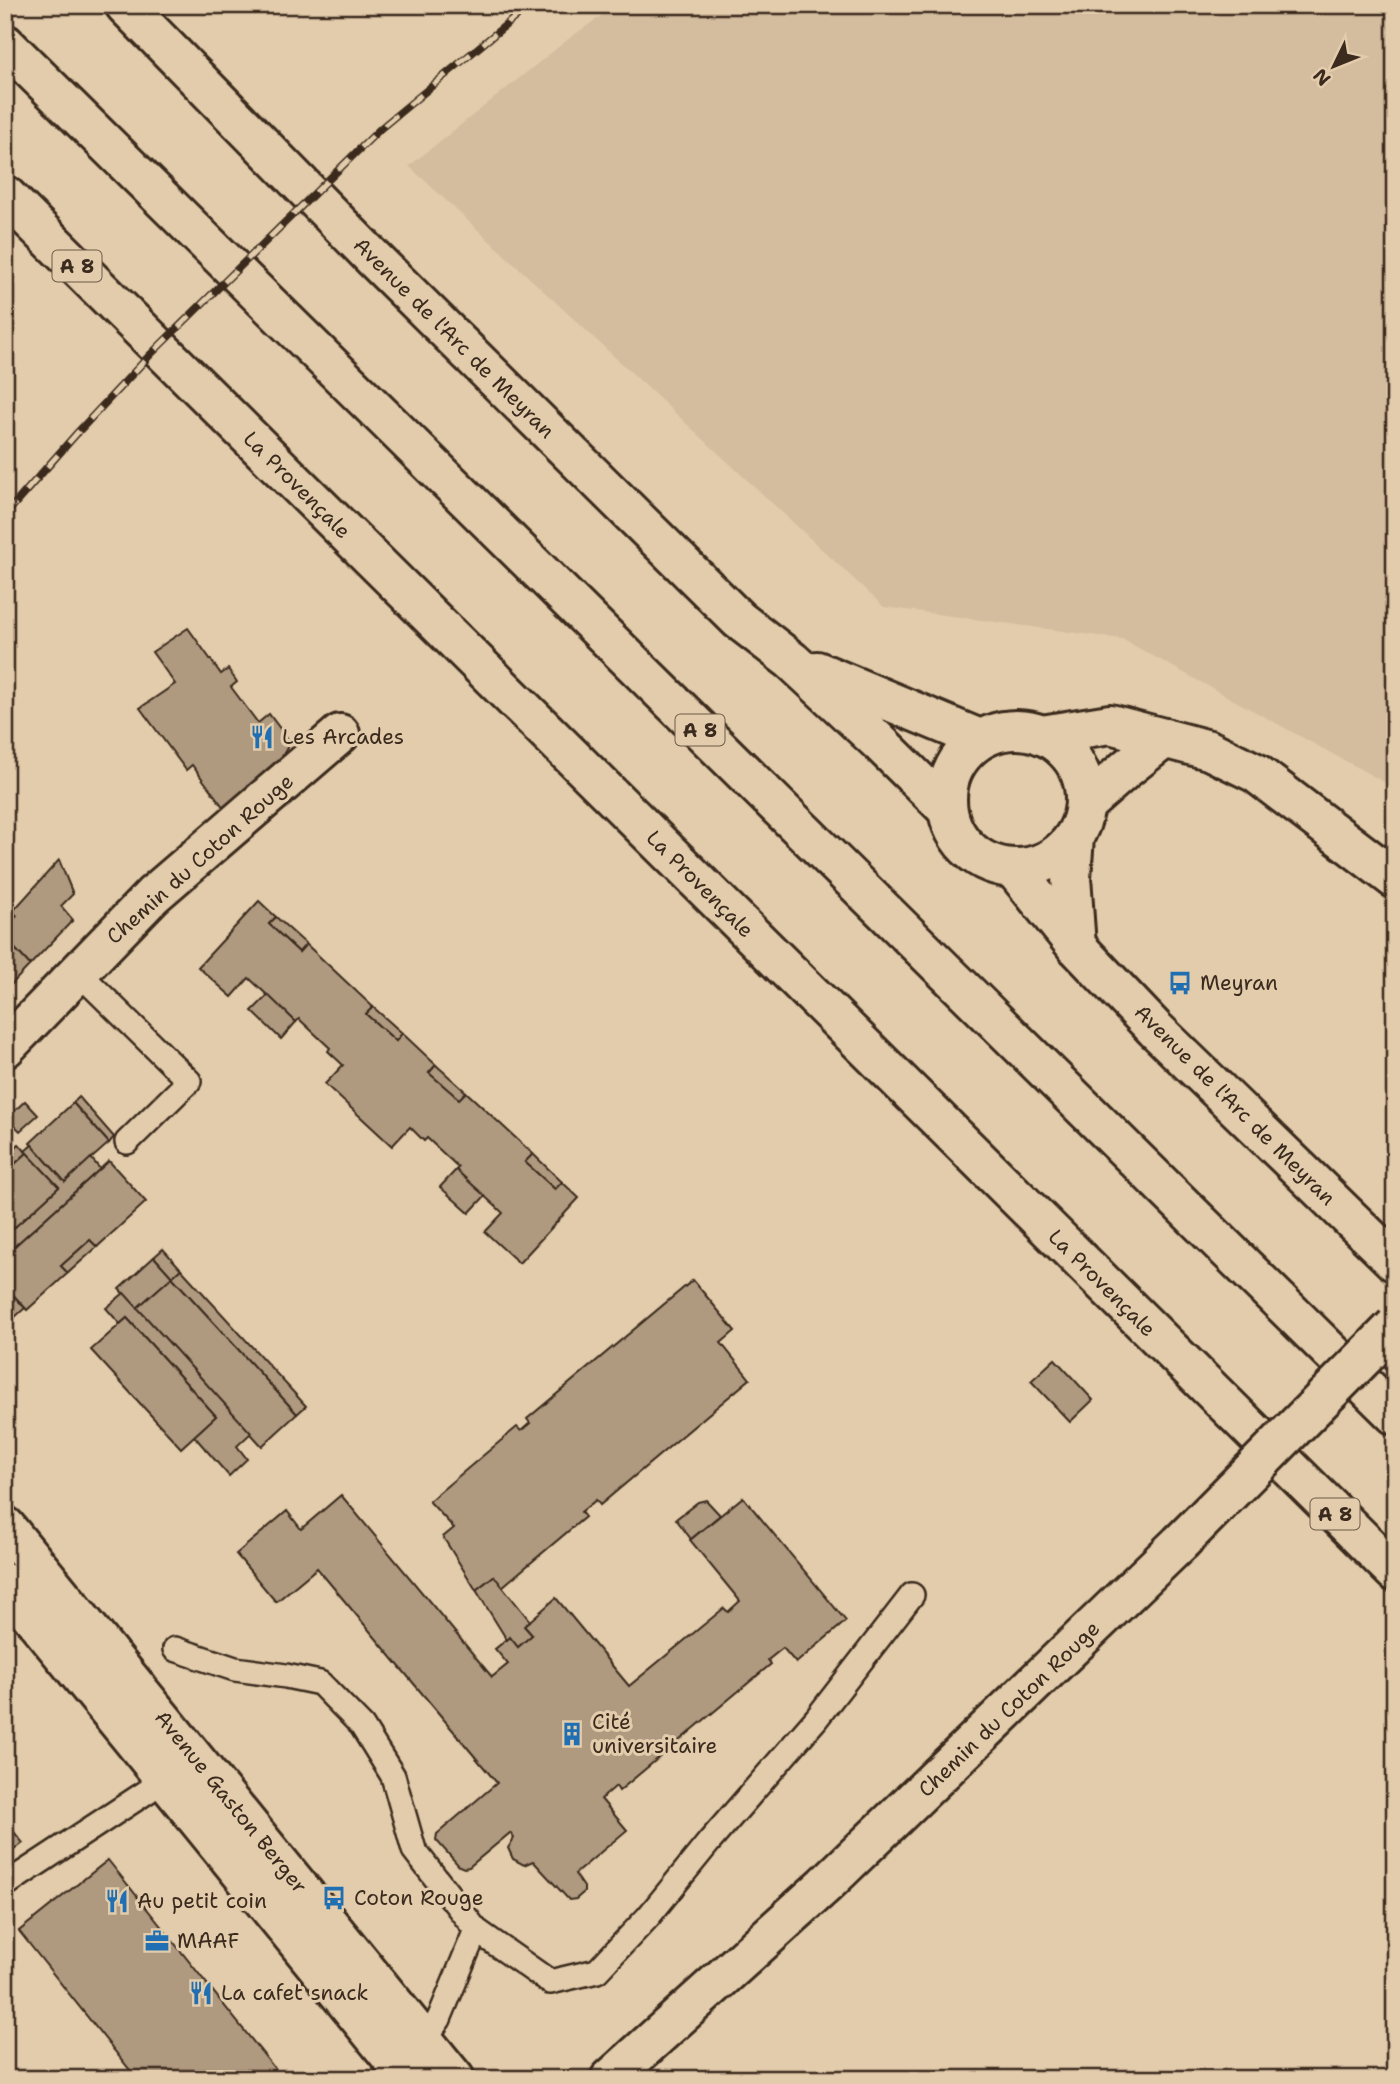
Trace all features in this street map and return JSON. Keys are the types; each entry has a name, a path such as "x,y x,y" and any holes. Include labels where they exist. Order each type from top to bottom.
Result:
{"main road":[{"name":"Avenue de l'Arc de Meyran","path":"125,5 354,239 739,620 792,661 947,809"},
{"name":"A 8","path":"5,44 1395,1415"},
{"name":"La Provençale","path":"5,195 1395,1572"},
{"name":"Avenue de l'Arc de Meyran","path":"792,661 980,739"},
{"path":"1042,735 1110,724 1209,750 1256,774 1395,879"},
{"path":"1076,946 1071,877 1080,821 1083,783 1075,762 1060,746 1042,735 1022,730 1002,731 980,739 959,758 948,782 947,809 954,832 969,851 991,864 1014,869 1037,866 1058,854 1080,821 1127,768 1165,738"},
{"name":"Chemin du Coton Rouge","path":"5,1048 153,895 340,734"},
{"name":"Avenue de l'Arc de Meyran","path":"1014,869 1076,946 1156,1029 1395,1262"},
{"name":"Chemin du Coton Rouge","path":"610,2079 825,1885 1180,1543 1395,1326"},
{"name":"Avenue Gaston Berger","path":"5,1527 178,1767 410,2061 455,2079"},
{"name":"Avenue Gaston Berger","path":"5,1583 178,1767"}],"lane":[{"path":"78,972 189,1081 127,1142"},
{"path":"175,1648 235,1668 320,1684 362,1726 393,1776 414,1850 477,1930 550,1982 597,1971 648,1917 816,1719 912,1595"},
{"path":"5,1885 178,1767"},
{"path":"410,2061 439,2019 477,1930"}],"shaded area":[{"path":"617,5 1395,5 1395,788 1122,639 884,607 409,166 571,37"}],"building":[{"path":"188,628 221,674 228,669 237,682 231,687 258,723 269,714 290,742 282,757 224,808 192,765 186,770 140,708 175,684 152,652"},
{"path":"59,860 73,894 61,906 73,920 30,965 5,938 5,928 17,916 13,911"},
{"path":"259,901 276,917 269,924 299,952 306,944 373,1007 366,1014 396,1041 402,1033 436,1065 429,1073 459,1099 466,1092 533,1154 525,1162 555,1189 562,1182 579,1198 519,1263 485,1232 503,1213 456,1170 458,1167 427,1138 424,1141 410,1127 392,1146 325,1084 343,1065 328,1051 330,1048 299,1019 296,1022 249,978 232,997 198,967"},
{"path":"276,917 306,944 299,952 269,924"},
{"path":"5,938 30,965 5,991"},
{"path":"268,995 296,1022 281,1039 252,1011"},
{"path":"373,1007 402,1033 396,1041 366,1014"},
{"path":"436,1065 466,1092 459,1099 429,1073"},
{"path":"79,1097 114,1137 109,1143 73,1103"},
{"path":"25,1101 38,1115 20,1131 7,1118"},
{"path":"73,1103 109,1143 65,1182 30,1143"},
{"path":"19,1144 27,1153 5,1173 5,1157"},
{"path":"32,1145 65,1182 91,1158 100,1169 5,1255 5,1236 59,1187 25,1151"},
{"path":"27,1153 59,1187 5,1236 5,1173"},
{"path":"533,1154 562,1182 555,1189 525,1162"},
{"path":"109,1161 146,1202 97,1247 90,1240 61,1266 68,1273 27,1310 5,1286 5,1255"},
{"path":"456,1170 485,1196 469,1213 440,1187"},
{"path":"90,1240 97,1247 68,1273 61,1266"},
{"path":"163,1249 181,1269 172,1277 154,1257"},
{"path":"154,1257 172,1277 137,1308 119,1289"},
{"path":"181,1269 306,1406 297,1414 172,1277"},
{"path":"172,1277 297,1414 262,1446 137,1308"},
{"path":"693,1280 735,1331 721,1343 750,1379 600,1505 596,1500 581,1512 585,1517 502,1587 494,1576 476,1590 443,1537 454,1528 429,1501 517,1427 521,1431 530,1423 527,1419"},
{"path":"5,1286 25,1308 5,1326"},
{"path":"124,1293 251,1433 237,1446 247,1459 229,1476 194,1436 216,1416 127,1318 120,1324 106,1308"},
{"path":"127,1318 216,1416 181,1448 91,1350"},
{"path":"1055,1359 1093,1400 1070,1422 1031,1381"},
{"name":"Cité universitaire","path":"341,1495 492,1677 508,1664 495,1649 510,1637 518,1647 532,1635 524,1626 556,1598 629,1686 724,1608 728,1612 740,1601 690,1540 743,1497 846,1621 796,1663 783,1648 768,1660 771,1664 619,1791 616,1786 601,1799 627,1830 575,1874 584,1887 584,1892 576,1899 569,1900 533,1861 524,1865 513,1859 508,1848 514,1838 510,1833 469,1867 459,1866 436,1840 437,1834 497,1783 317,1568 276,1602 236,1554 287,1511 301,1529"},
{"path":"706,1500 720,1515 691,1539 676,1519 698,1502"},
{"path":"494,1576 530,1621 524,1626 532,1635 518,1647 510,1637 507,1640 476,1590"},
{"path":"10,1827 23,1843 5,1857 5,1831"},
{"path":"108,1860 283,2079 128,2079 133,2074 19,1931"}],"railway":[{"path":"5,515 150,355 381,128 530,5"}],"place":[{"name":"Les Arcades","path":"262,737"},
{"name":"Meyran","path":"1180,983"},
{"name":"Cité universitaire","path":"572,1734"},
{"name":"Coton Rouge","path":"334,1898"},
{"name":"Au petit coin","path":"117,1901"},
{"name":"MAAF","path":"157,1941"},
{"name":"La cafet snack","path":"201,1993"}]}
